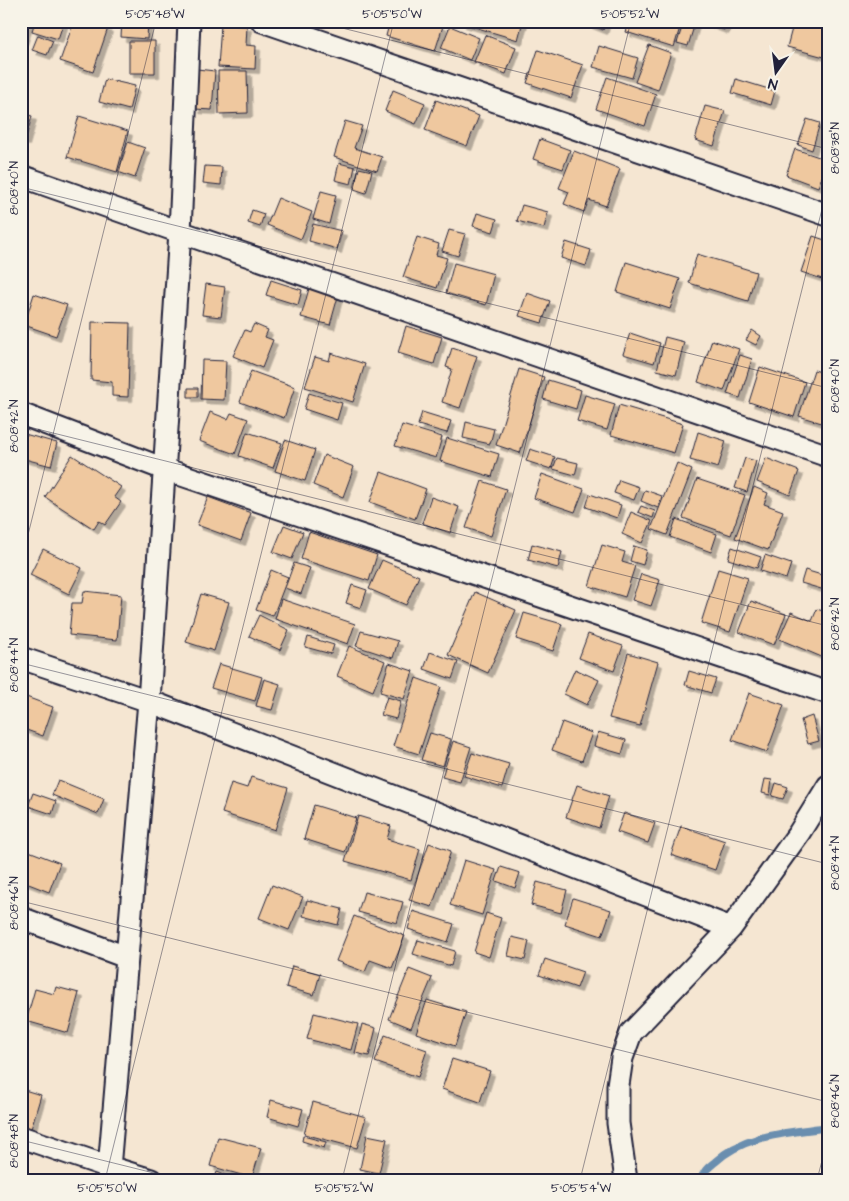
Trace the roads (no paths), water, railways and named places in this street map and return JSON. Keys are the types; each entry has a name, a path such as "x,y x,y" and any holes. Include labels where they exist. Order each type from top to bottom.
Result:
{"street":[{"path":"108,1173 149,701 180,232 189,21"},
{"path":"262,21 828,215"},
{"path":"21,176 828,456"},
{"path":"21,414 164,469 828,693"},
{"path":"21,658 149,701 731,928"},
{"path":"626,1180 618,1123 618,1085 622,1058 631,1033 731,928 798,833 828,786"},
{"path":"21,918 126,958"},
{"path":"21,1136 108,1173 151,1180"}],"waterway":[{"path":"701,1180 708,1168 727,1153 754,1140 783,1133 828,1127"}]}
